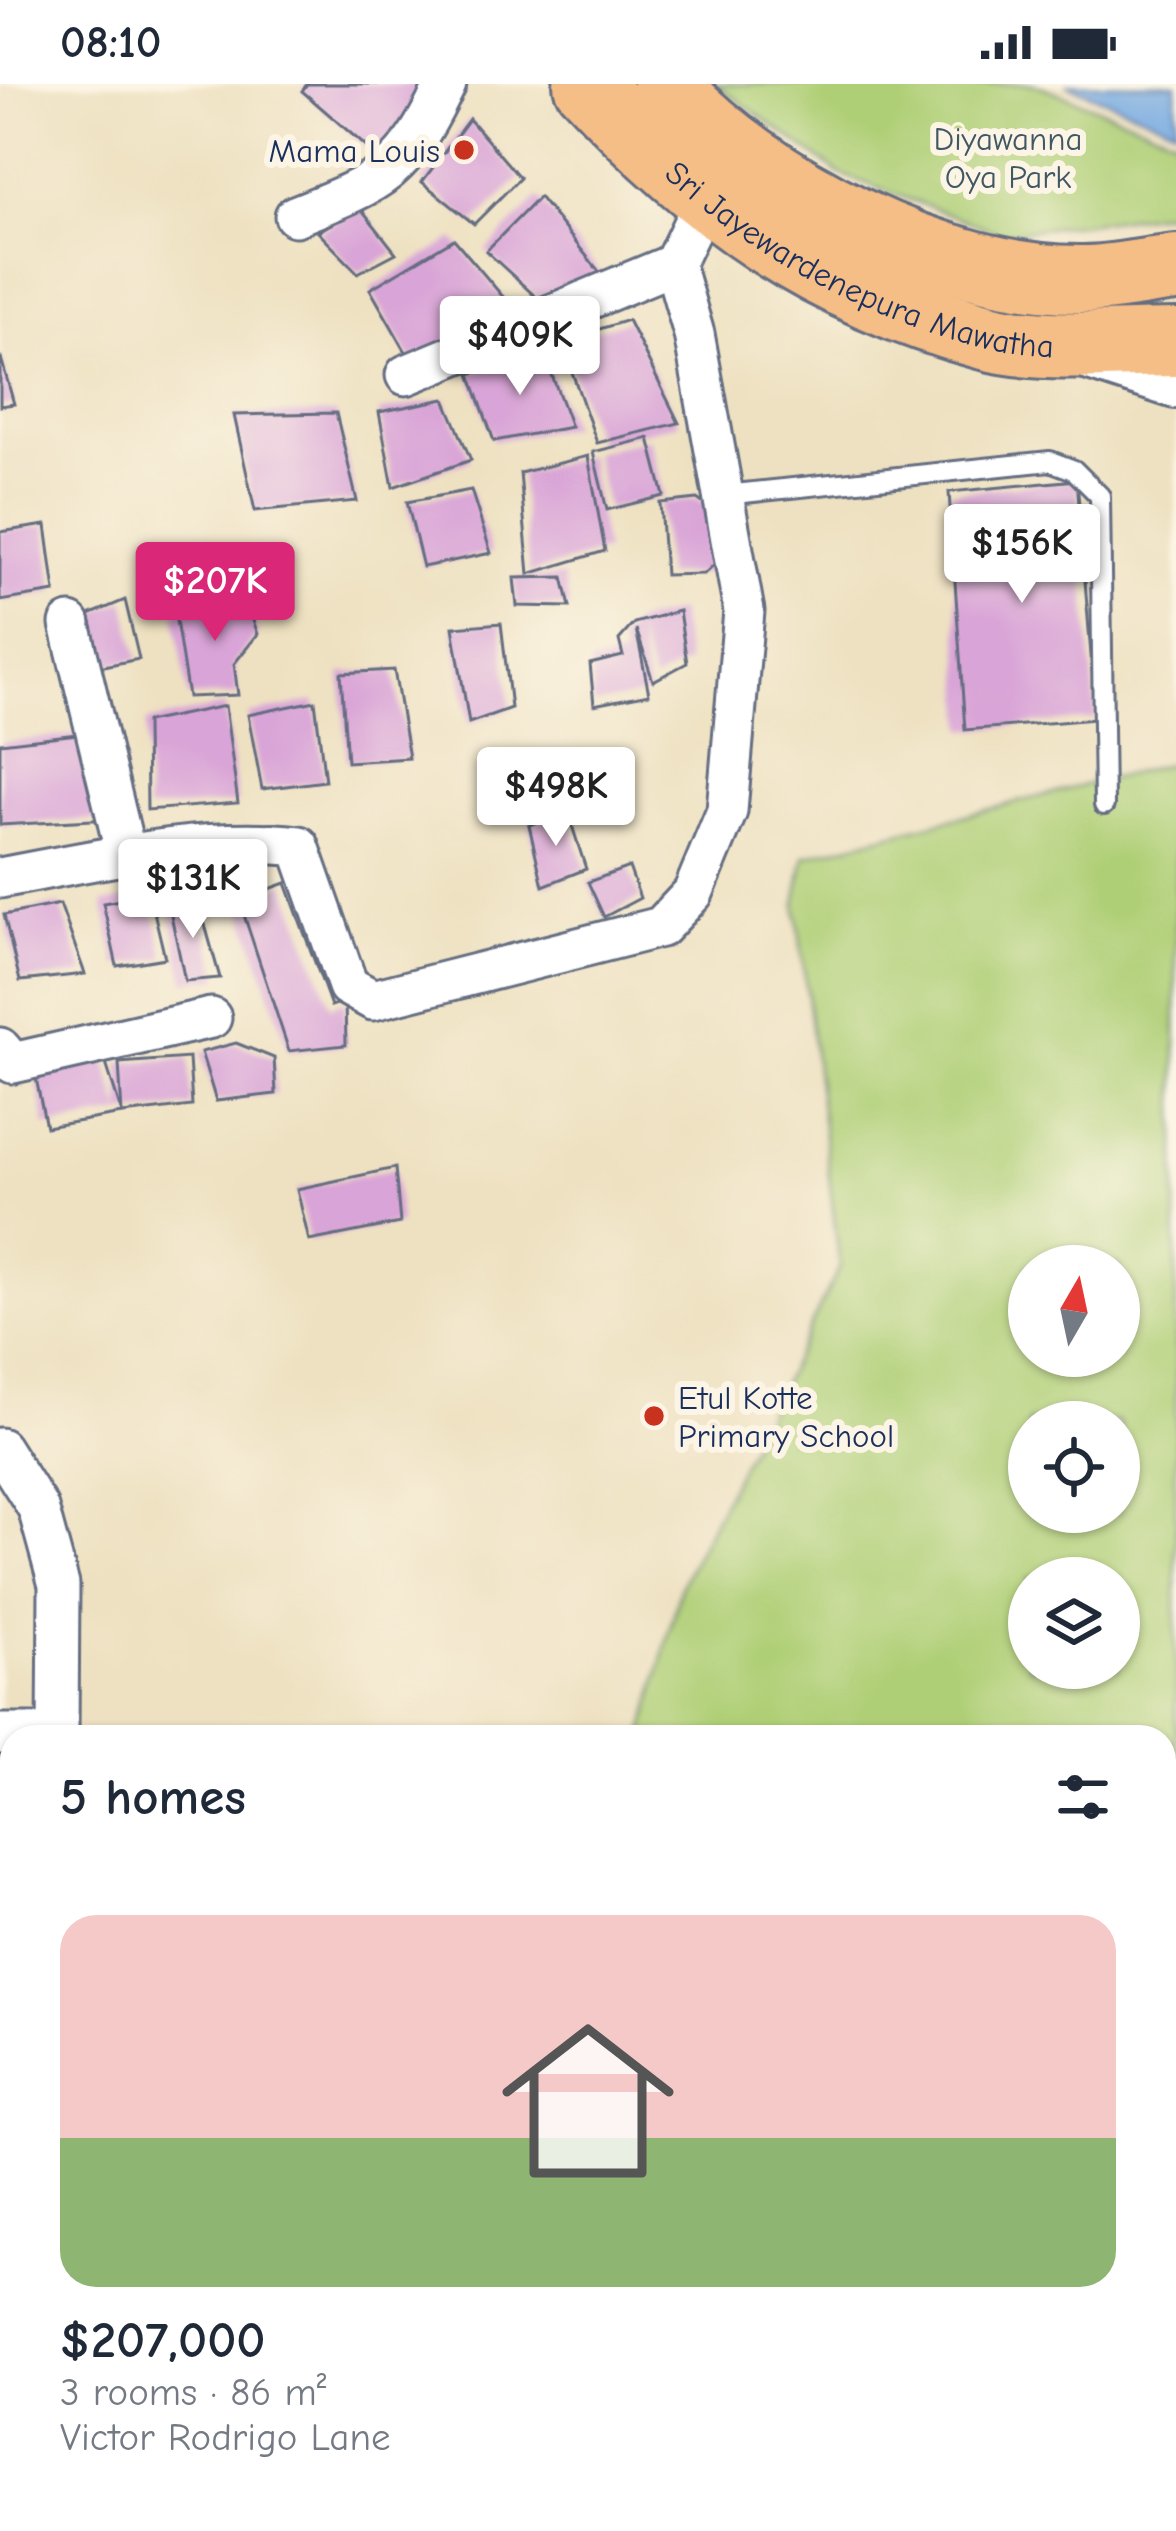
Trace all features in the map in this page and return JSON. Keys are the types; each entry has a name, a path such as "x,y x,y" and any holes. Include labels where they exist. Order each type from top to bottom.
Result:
{"highway":[{"name":"Sri Jayewardenepura Mawatha","path":"587,84 657,161 819,275 986,337 1051,344 1176,343"},
{"name":"Sri Jayewardenepura Mawatha","path":"666,84 696,117 820,208 984,268 1083,279 1176,268"}],"street":[{"path":"295,216 365,188 414,149 446,84"},
{"path":"406,375 674,263 705,199"},
{"path":"0,878 126,855 265,842 299,846 348,986 373,1000 661,927 693,893 727,811 744,611 694,334 674,263"},
{"path":"1051,344 1176,383"},
{"path":"70,624 126,855"},
{"path":"0,1048 14,1063 211,1018"},
{"path":"0,1448 38,1508 59,1585 58,1725"}],"lane":[{"path":"725,495 1050,461 1074,470 1100,496 1104,805"}],"green space":[{"name":"Diyawanna Oya Park","path":"715,84 1035,84 1176,138 1176,211 1002,234 840,174"},
{"path":"1176,762 1176,1725 646,1725 681,1585 840,1267 796,904 805,856"}],"water":[{"path":"1066,84 1176,84 1176,128"}],"building":[{"path":"307,84 436,84 378,157 302,91"},
{"path":"469,119 520,178 474,224 422,182"},
{"path":"539,197 601,274 548,308 486,251"},
{"path":"359,206 396,253 358,273 318,232"},
{"path":"454,239 515,311 410,359 370,289"},
{"path":"628,320 679,423 597,443 561,341"},
{"path":"543,351 571,427 494,441 470,374"},
{"path":"1,358 14,404 0,406"},
{"path":"445,399 471,460 393,487 379,412"},
{"path":"336,413 357,501 255,511 234,415"},
{"path":"649,438 664,496 607,510 593,452"},
{"path":"588,456 605,551 529,574 520,473"},
{"path":"1077,480 1096,719 965,730 949,492"},
{"path":"471,490 491,553 423,567 407,502"},
{"path":"697,499 717,513 724,555 704,574 665,575 660,503"},
{"path":"46,525 55,592 0,601 0,532"},
{"path":"563,577 570,607 517,606 514,578"},
{"path":"241,589 258,634 234,664 238,695 188,697 175,614"},
{"path":"125,600 139,659 99,667 84,617"},
{"path":"679,611 687,663 653,681 636,629 649,694 594,705 590,664 623,656 619,640 634,623"},
{"path":"501,623 511,708 469,723 453,627"},
{"path":"394,670 409,758 347,762 341,673"},
{"path":"315,701 325,781 262,789 248,715"},
{"path":"225,706 238,803 147,810 146,722"},
{"path":"95,732 111,819 0,825 0,743"},
{"path":"568,813 586,869 543,886 529,825"},
{"path":"629,867 640,898 604,917 588,882"},
{"path":"286,883 331,1006 345,1001 346,1045 289,1051 239,900"},
{"path":"150,895 165,958 117,966 103,903"},
{"path":"198,900 220,978 185,981 168,901"},
{"path":"60,904 85,974 20,981 4,915"},
{"path":"236,1043 274,1058 276,1094 216,1101 201,1052"},
{"path":"104,1057 122,1114 46,1127 36,1078"},
{"path":"189,1058 192,1106 122,1114 119,1063"},
{"path":"395,1168 400,1223 309,1241 297,1189"}],"place":[{"name":"Mama Louis","path":"464,150"},
{"name":"Etul Kotte Primary School","path":"654,1416"}]}
